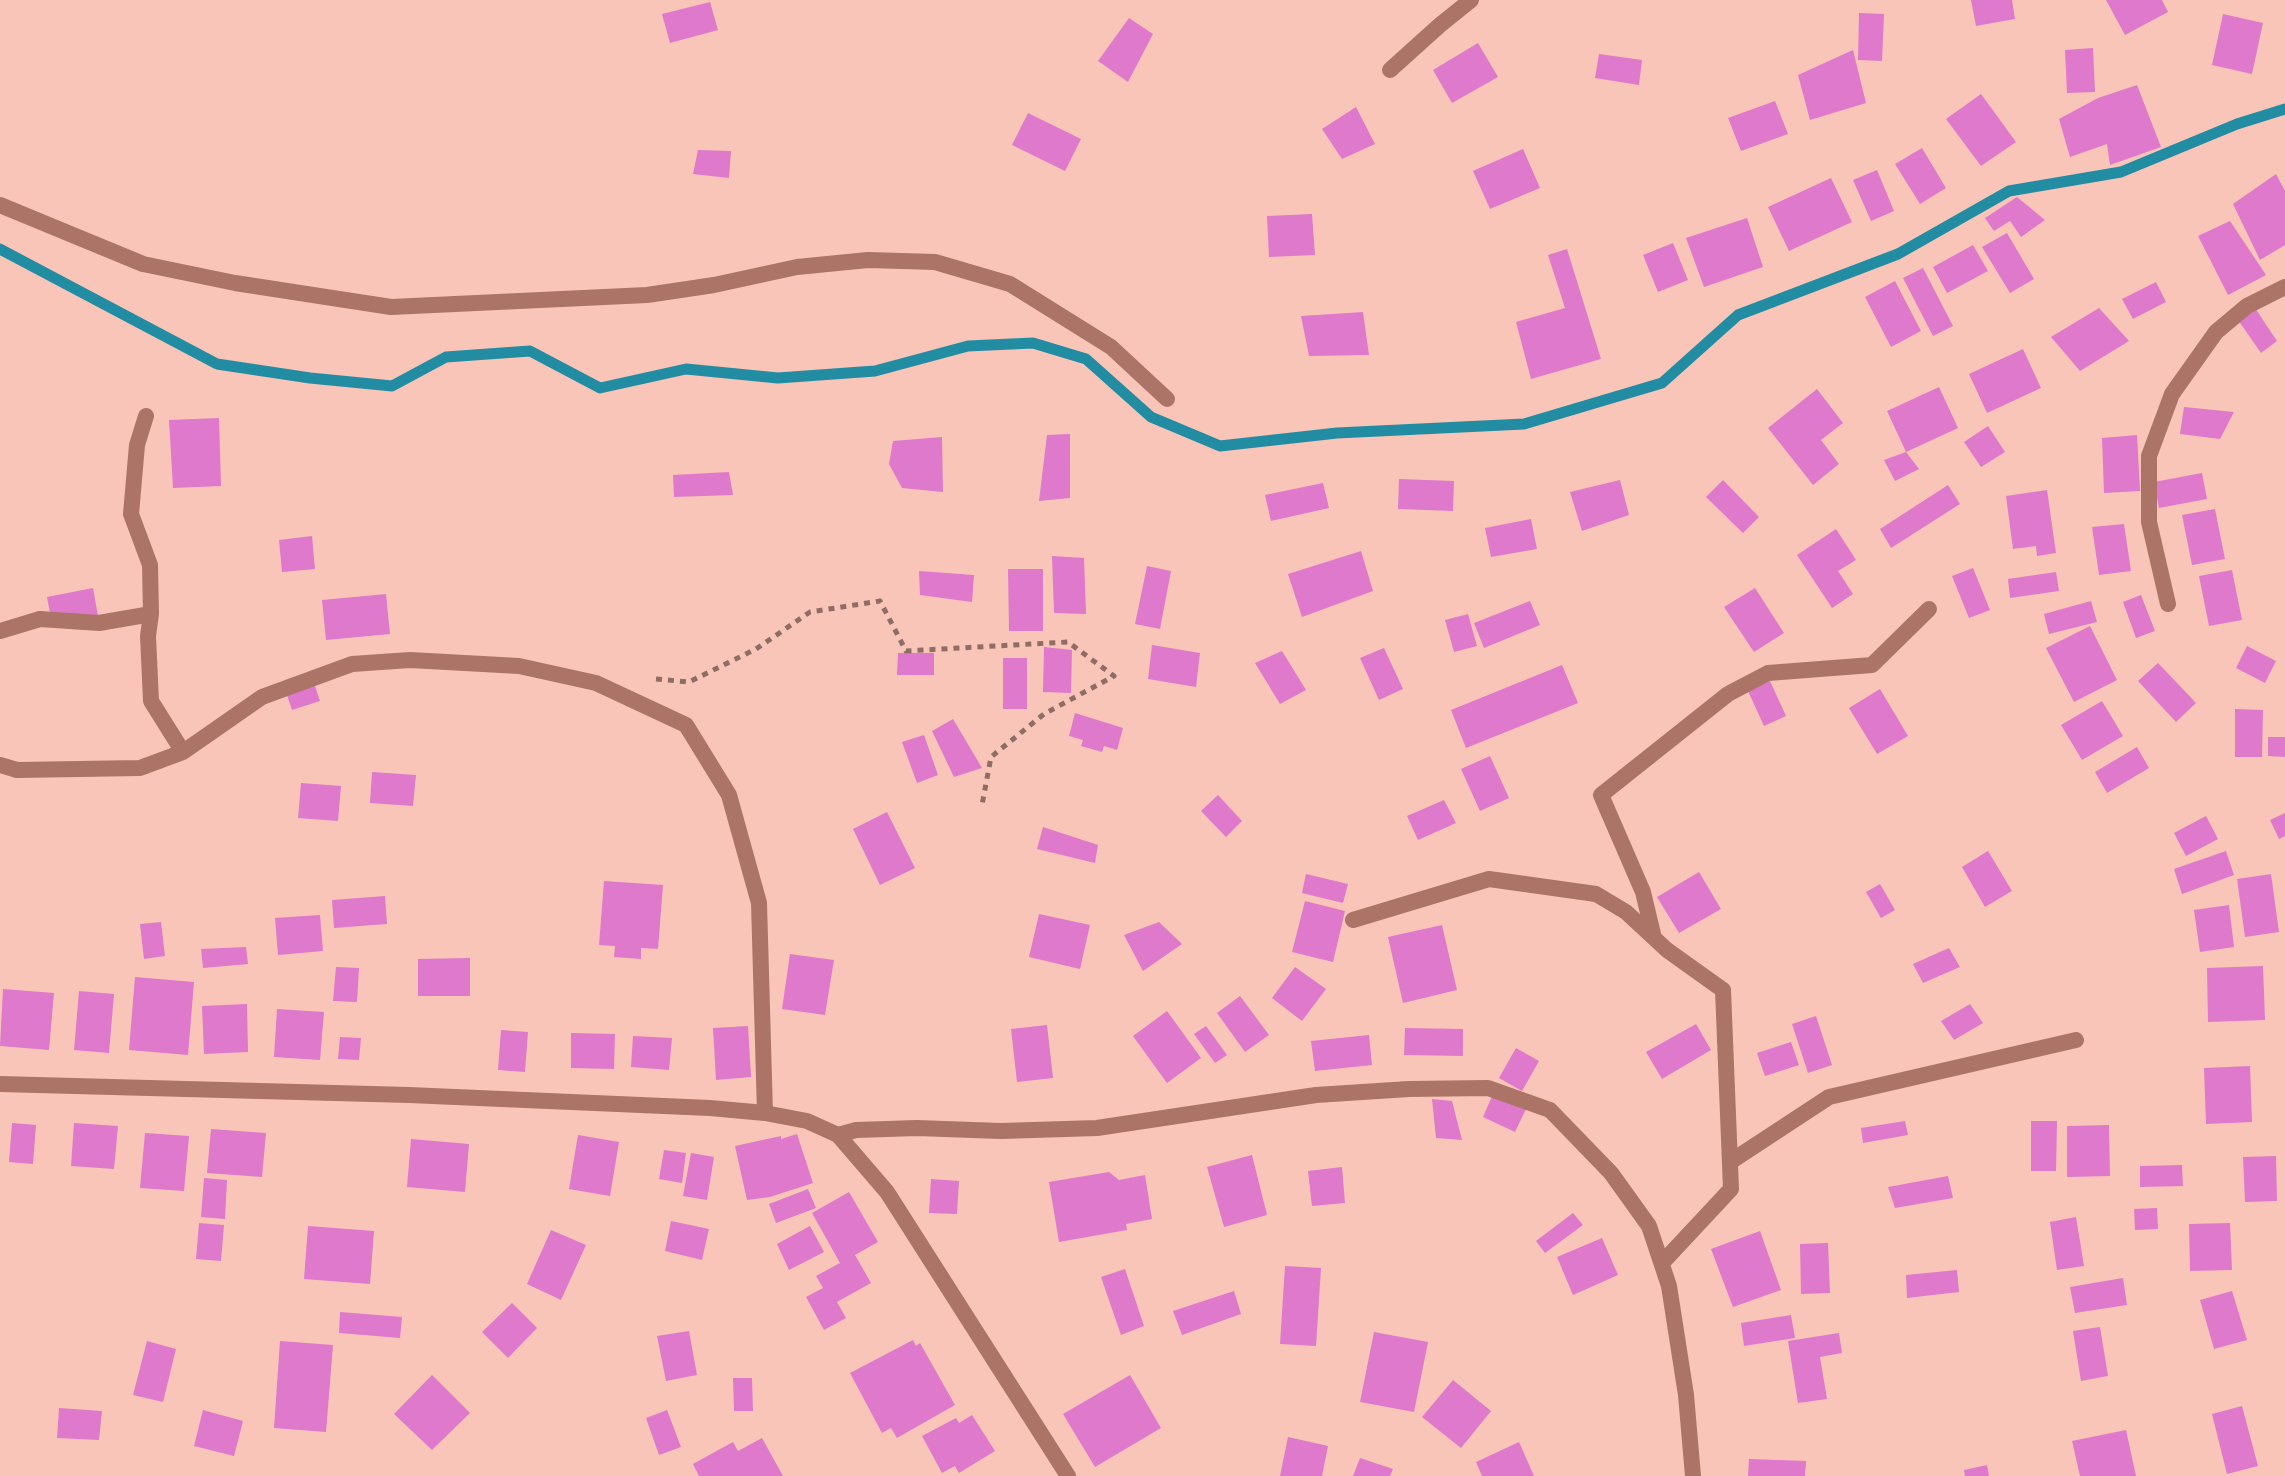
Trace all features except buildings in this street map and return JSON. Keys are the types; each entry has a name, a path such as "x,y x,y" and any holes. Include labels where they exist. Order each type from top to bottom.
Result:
{"street":[{"path":"1390,70 1471,0"},
{"path":"0,205 143,264 235,283 391,307 647,295 714,285 797,267 868,260 935,262 1010,284 1111,347 1167,399"},
{"path":"2168,604 2149,522 2149,456 2172,394 2216,332 2247,306 2285,287"},
{"path":"146,416 137,445 131,514 150,565 148,636 151,701 183,752"},
{"path":"1654,938 1643,892 1601,795 1728,694 1768,673 1872,665 1929,609"},
{"path":"0,631 40,619 99,623 151,614"},
{"path":"0,765 17,770 140,768 183,752 262,697 352,664 410,660 519,666 596,683 686,725 729,795 759,903 765,1113"},
{"path":"1353,920 1489,879 1596,894 1626,912 1667,950 1723,990 1731,1189 1662,1263"},
{"path":"1730,1162 1829,1097 2076,1040"},
{"path":"0,1084 409,1095 694,1107 765,1113 807,1121 838,1135 887,1192 1068,1476"},
{"path":"838,1135 856,1130 902,1128 1001,1131 1097,1128 1316,1095 1409,1089 1488,1088 1550,1110 1611,1173 1649,1226 1669,1286 1686,1395 1693,1476"}],"waterway":[{"path":"0,249 217,364 392,386 446,357 530,351 600,388 686,369 778,378 875,371 968,346 1033,343 1086,359 1151,417 1220,446 1337,433 1524,424 1662,383 1738,315 1898,254 2009,191 2121,172 2237,124 2285,109"}]}
